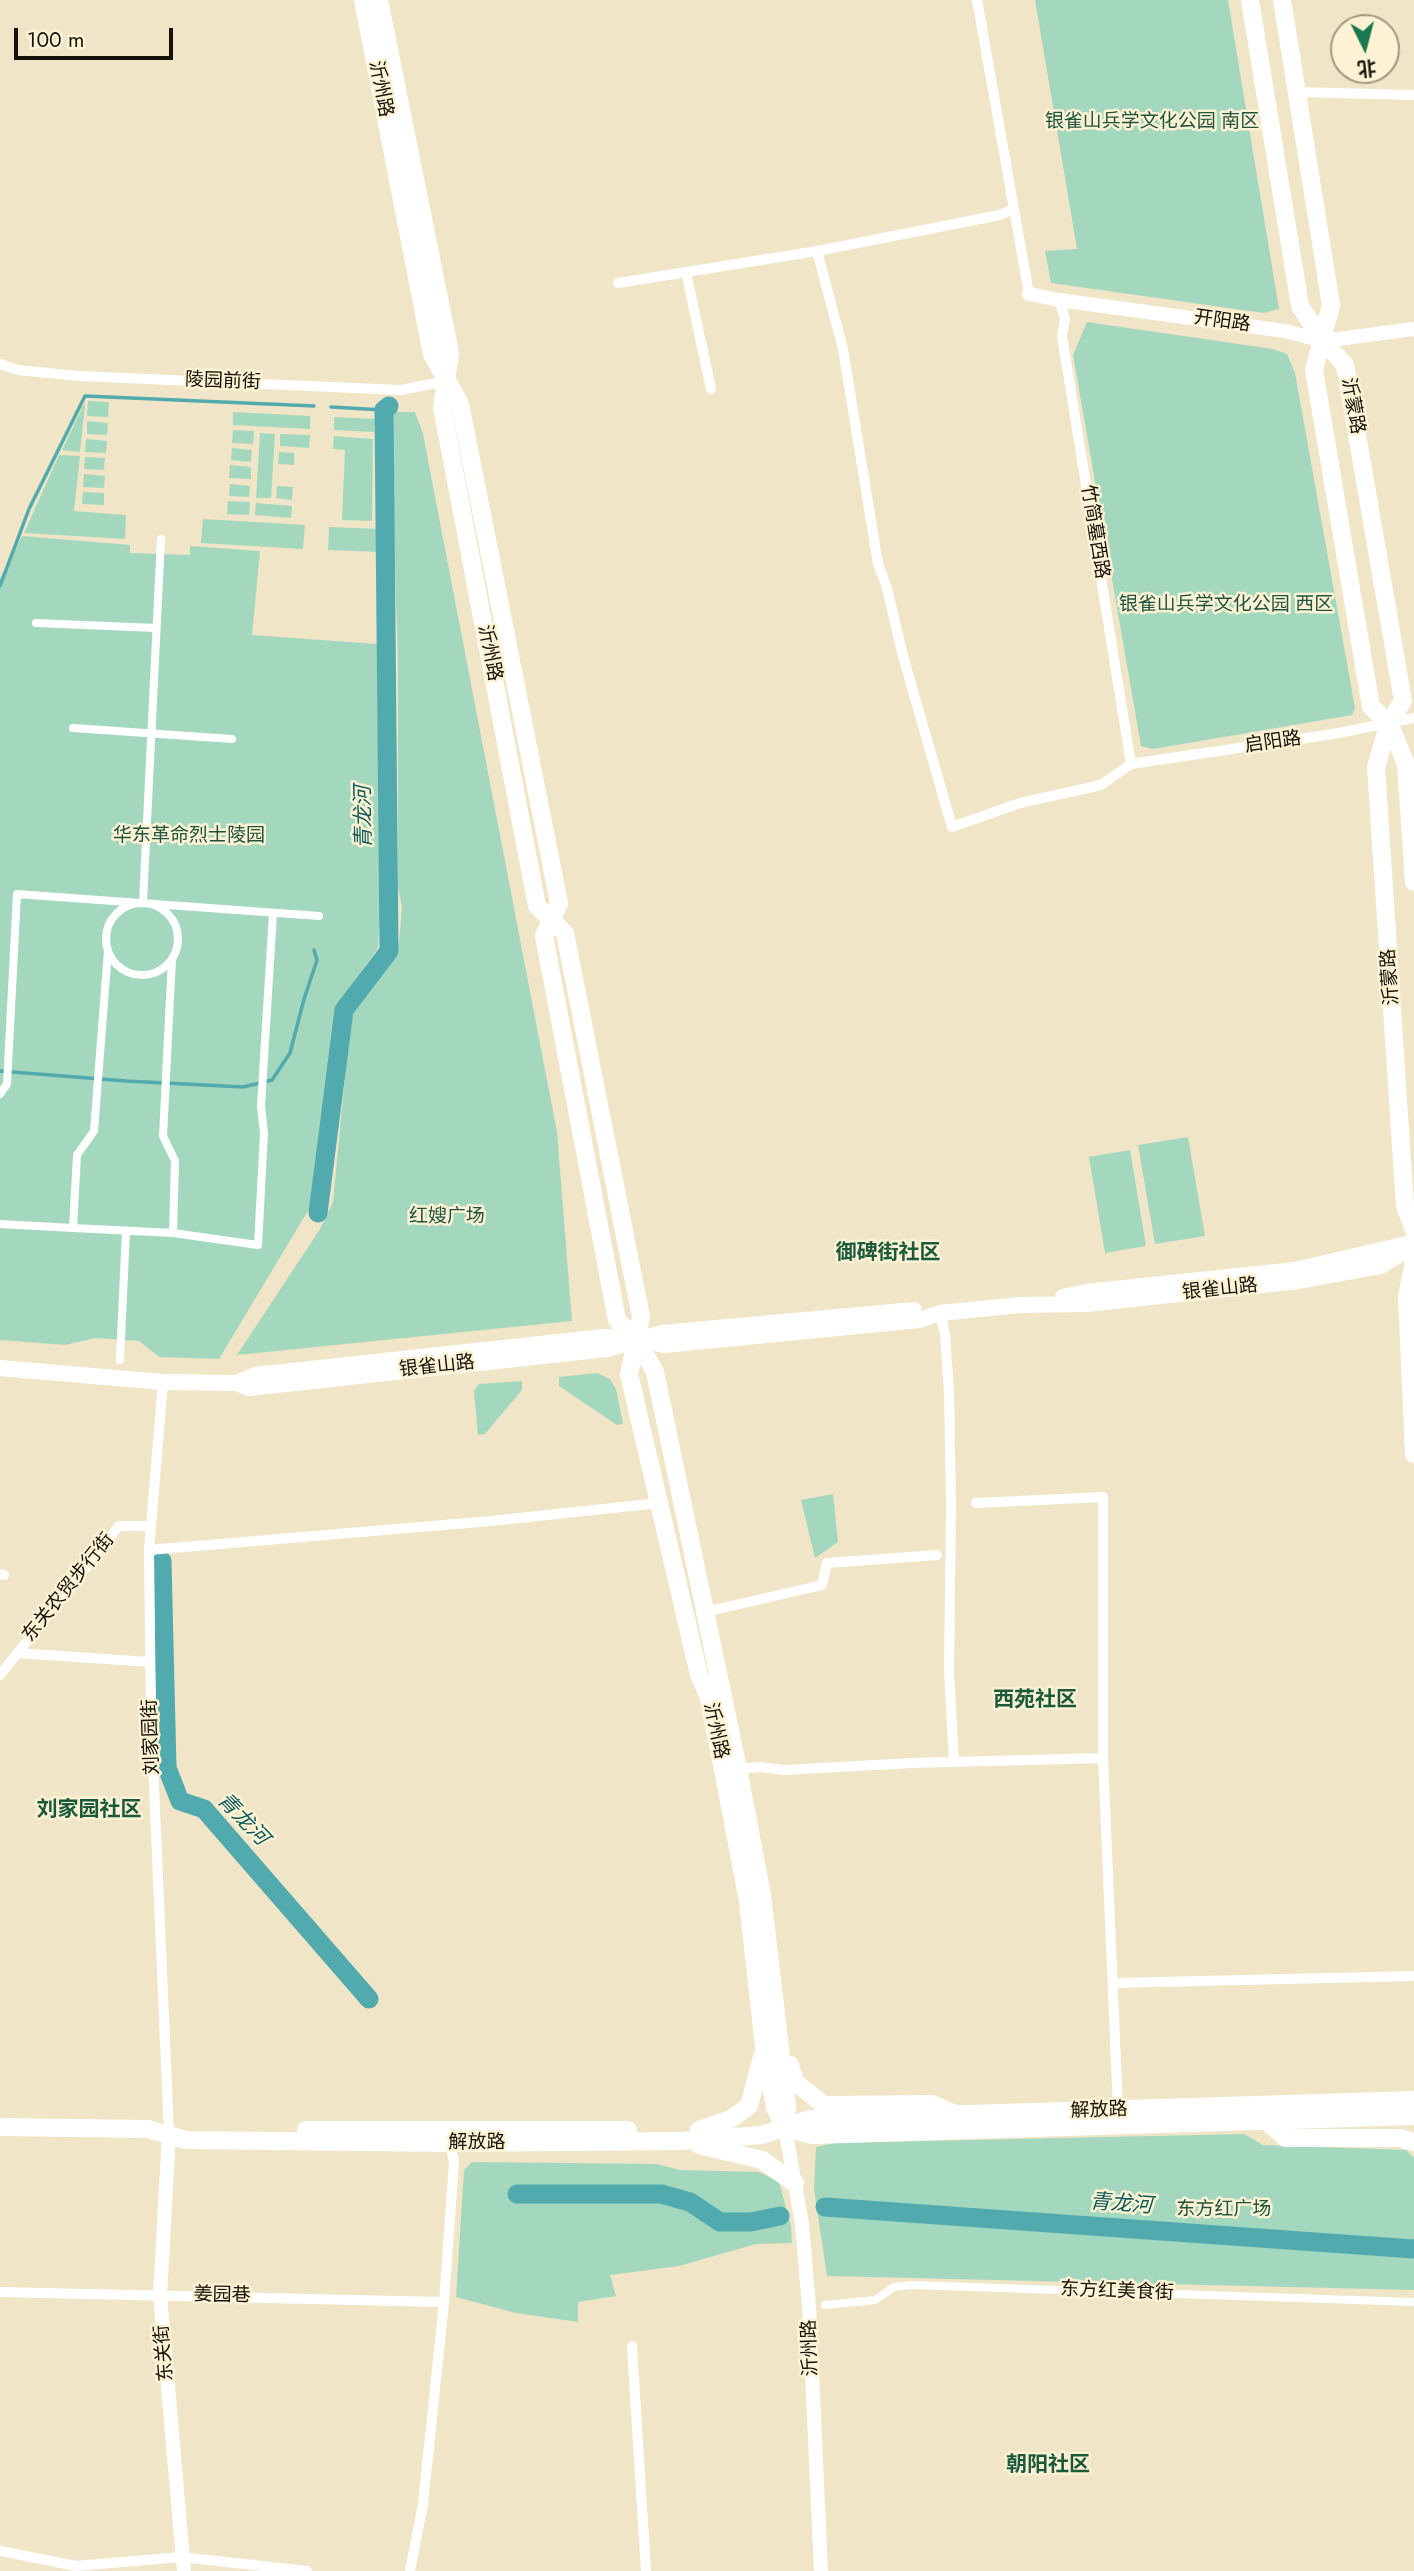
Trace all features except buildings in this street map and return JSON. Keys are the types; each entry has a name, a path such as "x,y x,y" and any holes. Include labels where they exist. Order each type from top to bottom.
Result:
{"main road":[{"name":"沂州路","path":"363,0 432,354 446,382"},
{"name":"沂州路","path":"379,0 450,353 442,407 537,906 565,933 641,1317 629,1374 699,1675 708,1695 748,1901 764,2047 775,2108 785,2127"},
{"name":"沂蒙路","path":"1250,0 1300,306 1323,341 1345,366 1403,701 1389,723 1376,767 1405,1206 1414,1230"},
{"name":"沂蒙路","path":"1282,0 1331,305 1314,370 1371,707 1389,723 1406,764 1414,882"},
{"name":"银雀山路","path":"0,1368 163,1382 236,1383 255,1375 604,1337 636,1339 664,1345 920,1320 940,1313 1020,1305 1087,1304 1299,1281 1381,1266 1414,1244"},
{"path":"1414,1261 1407,1296 1414,1454"},
{"name":"沂州路","path":"636,1339 655,1372 762,1895 780,2036 787,2107 785,2127"},
{"path":"780,2036 795,2082 824,2105 932,2104 958,2116"},
{"path":"699,2130 731,2119 749,2106 758,2081 764,2047"},
{"name":"解放路","path":"0,2127 148,2129 186,2140 450,2143 682,2141 762,2135 810,2119 1414,2101"},
{"name":"解放路","path":"0,2138 149,2140 186,2129 699,2130 761,2126 785,2127 813,2135 1414,2116"},
{"path":"1266,2120 1285,2138 1401,2138 1414,2142"},
{"path":"682,2141 762,2160 797,2192"}],"street":[{"path":"976,0 1029,294"},
{"path":"1296,92 1414,95"},
{"path":"618,283 817,251 1000,215 1013,209"},
{"path":"817,251 843,349 878,564 887,588 903,656 952,827 1020,803 1101,785 1131,764"},
{"path":"686,272 711,389"},
{"name":"开阳路","path":"1029,294 1285,331 1323,341 1414,329"},
{"name":"竹简墓西路","path":"1059,300 1065,319 1062,336 1131,764"},
{"name":"陵园前街","path":"0,364 19,370 79,376 401,390 446,382"},
{"path":"142,902 161,539"},
{"path":"36,623 156,628"},
{"name":"启阳路","path":"1131,764 1333,734 1414,718"},
{"path":"73,728 232,739"},
{"path":"0,1094 8,1084 18,894 319,916"},
{"path":"73,1228 77,1155 94,1131 108,951 107,927 122,909 142,902 155,905 172,918 179,939 172,959 161,970 144,975 122,969 108,951"},
{"path":"0,1224 173,1233 258,1245 264,1133 261,1106 272,913"},
{"path":"172,959 163,1136 175,1161 173,1233"},
{"path":"120,1360 126,1231"},
{"path":"940,1313 945,1334 949,1393 949,1671 954,1762"},
{"name":"刘家园街","path":"163,1382 149,1550 150,1662 169,2134"},
{"path":"976,1503 1103,1497 1103,1758 1118,2110"},
{"path":"149,1550 491,1521 659,1503"},
{"name":"东关农贸步行街","path":"0,1675 119,1526 151,1526"},
{"path":"705,1612 822,1585 827,1563 937,1555"},
{"path":"17,1653 150,1662"},
{"path":"738,1769 760,1767 784,1770 1103,1758"},
{"path":"1114,1983 1414,1976"},
{"name":"沂州路","path":"785,2127 802,2224 810,2307 821,2571"},
{"name":"东关街","path":"169,2134 160,2295 183,2564"},
{"path":"410,2571 423,2504 444,2302 454,2162 450,2143"},
{"name":"东方红美食街","path":"825,2305 875,2300 894,2287 911,2285 1414,2302"},
{"name":"姜园巷","path":"0,2292 444,2302"},
{"path":"632,2346 646,2571"},
{"path":"0,2551 76,2566 183,2564 307,2571"}],"green space":[{"name":"银雀山兵学文化公园 南区","path":"1035,0 1228,0 1279,309 1264,313 1051,283 1045,251 1077,249"},
{"name":"银雀山兵学文化公园 西区","path":"1087,322 1273,349 1287,354 1295,373 1355,708 1352,715 1153,749 1141,746 1073,355"},
{"path":"88,401 109,402 108,417 87,416"},
{"path":"85,405 80,452 62,450 83,406"},
{"path":"233,412 310,416 310,429 233,425"},
{"name":"红嫂广场","path":"390,412 415,412 423,434 557,1132 572,1321 237,1355 320,1229 333,1202 351,1013 398,955 402,907 398,888 398,662"},
{"path":"334,417 375,419 374,432 334,430"},
{"path":"87,421 108,423 107,435 87,434"},
{"path":"233,430 254,431 253,444 232,443"},
{"path":"260,433 275,434 271,498 256,498"},
{"path":"280,434 310,435 309,448 280,446"},
{"path":"334,436 373,439 372,521 342,520 345,450 333,449"},
{"path":"86,439 107,441 106,453 85,452"},
{"path":"232,448 252,450 251,462 231,460"},
{"path":"279,452 294,453 294,465 278,464"},
{"path":"59,455 80,456 74,511 126,515 125,539 24,533"},
{"path":"85,457 105,458 104,470 84,469"},
{"path":"230,465 251,467 251,479 229,478"},
{"path":"84,474 105,476 104,488 83,487"},
{"path":"230,484 250,486 249,497 229,496"},
{"path":"277,486 293,487 292,500 276,498"},
{"path":"83,492 104,493 104,505 82,504"},
{"path":"228,501 250,502 249,515 227,514"},
{"path":"256,503 292,506 291,518 255,515"},
{"path":"203,519 305,525 303,549 201,543"},
{"path":"329,527 381,529 380,552 328,550"},
{"name":"华东革命烈士陵园","path":"22,536 130,545 130,553 190,555 190,546 260,551 252,635 377,644 380,906 378,948 336,1006 312,1204 219,1359 159,1357 139,1341 95,1338 65,1345 0,1340 0,578"},
{"path":"1188,1137 1205,1236 1155,1244 1138,1145"},
{"path":"1130,1150 1146,1246 1105,1253 1089,1157"},
{"path":"597,1373 610,1379 616,1389 623,1424 617,1425 559,1386 559,1377"},
{"path":"522,1381 522,1390 485,1434 478,1435 474,1391 479,1384"},
{"path":"833,1494 838,1542 815,1558 801,1500"},
{"name":"东方红广场","path":"1244,2134 1263,2145 1406,2150 1414,2158 1414,2290 827,2276 814,2190 816,2147 834,2143"},
{"path":"472,2162 657,2164 680,2170 759,2172 779,2182 791,2226 792,2243 756,2244 679,2266 610,2275 616,2296 578,2302 578,2322 516,2313 456,2297 464,2170"}],"waterway":[{"path":"0,586 29,509 85,396 314,406"},
{"name":"青龙河","path":"318,1213 344,1010 389,951 384,410 389,406"},
{"path":"331,407 384,410"},
{"path":"0,1071 243,1087 272,1080 290,1053 317,960 314,950"},
{"name":"青龙河","path":"162,1561 167,1768 180,1801 204,1809 369,1999"},
{"name":"青龙河","path":"517,2194 661,2194 690,2202 720,2222 751,2222 780,2216"},
{"name":"青龙河","path":"825,2207 1414,2249"}],"district":[{"name":"御碑街社区","path":"888,1254"},
{"name":"西苑社区","path":"1035,1701"},
{"name":"刘家园社区","path":"89,1811"},
{"name":"朝阳社区","path":"1048,2466"}]}
